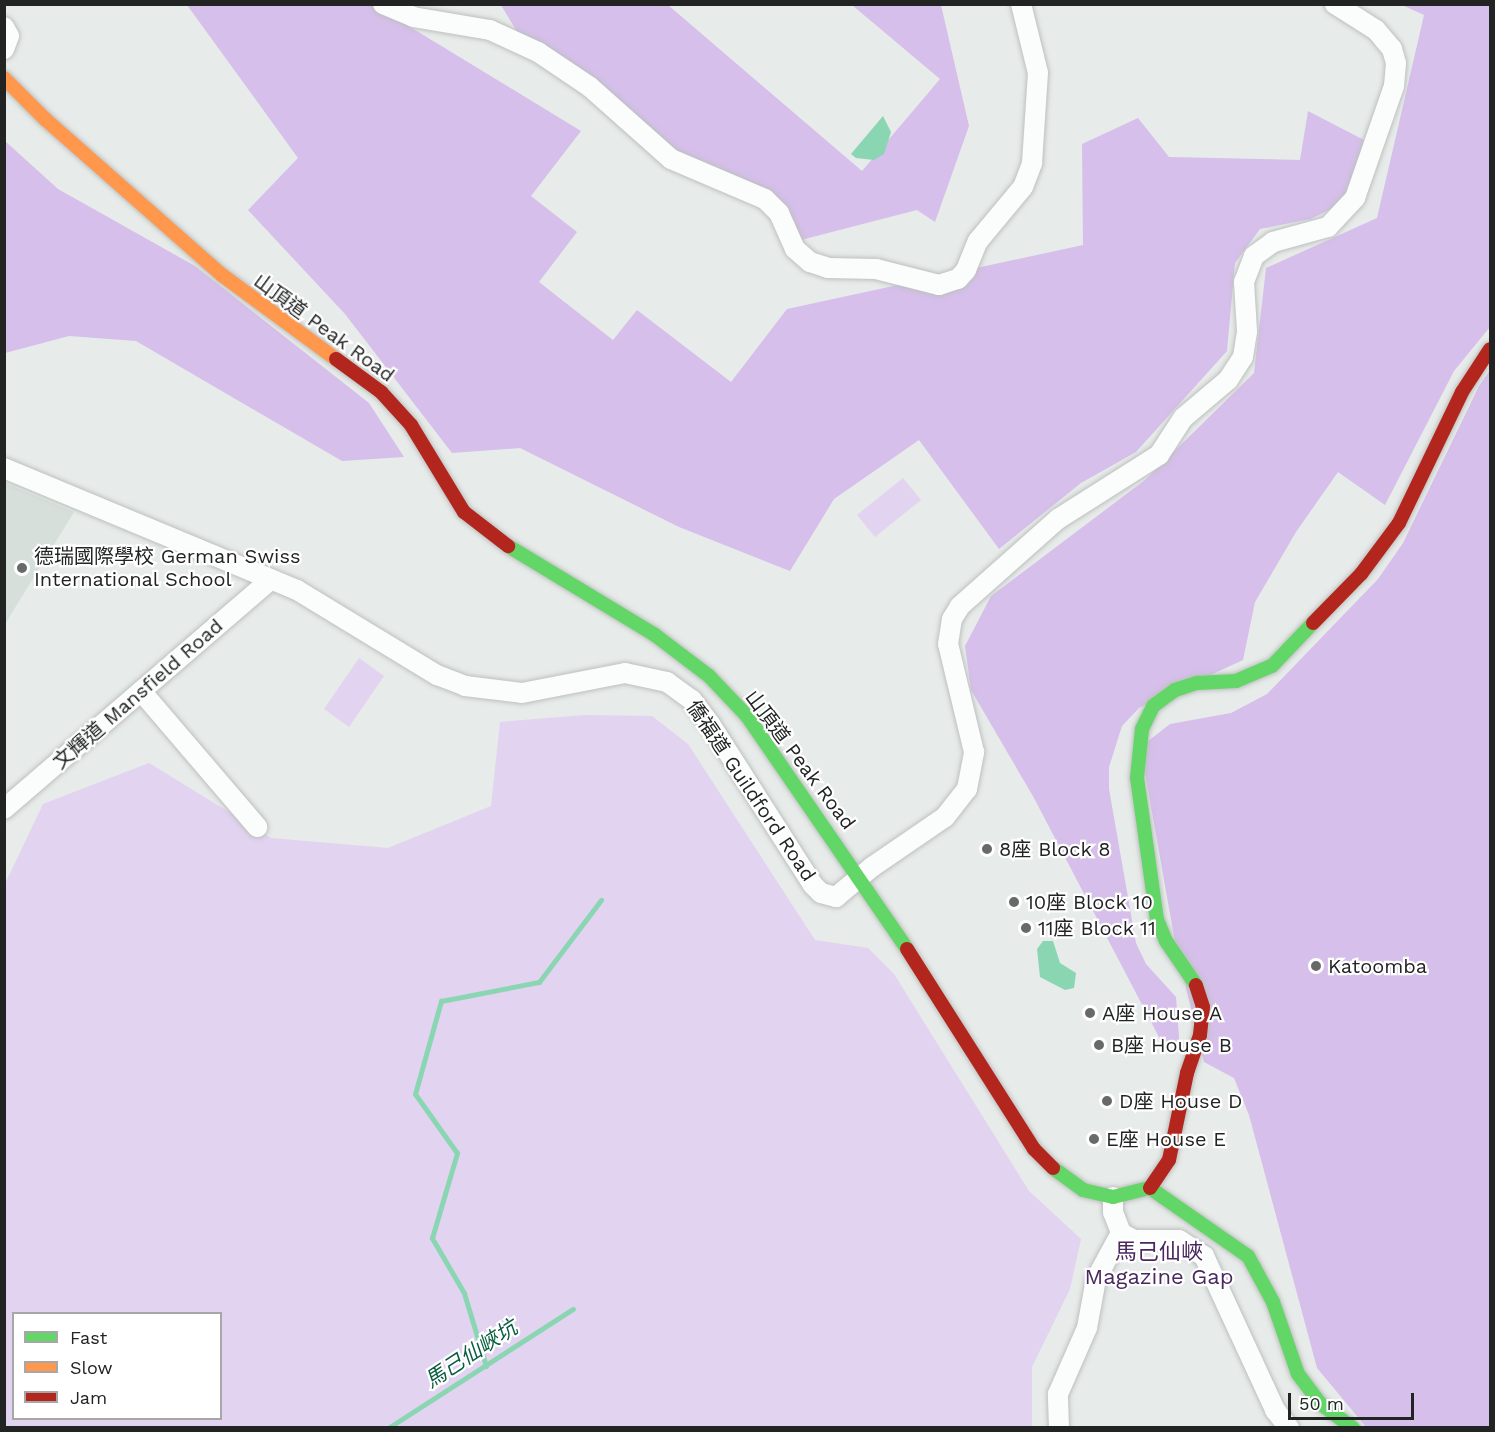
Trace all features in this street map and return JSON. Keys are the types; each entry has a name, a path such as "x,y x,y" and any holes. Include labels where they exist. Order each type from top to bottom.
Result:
{"main road":[{"name":"山頂道 Peak Road","path":"4,78 51,125 222,275 381,392 411,425 465,512 521,555 655,635 709,676 747,716 861,877 1034,1149 1062,1177 1083,1190 1113,1197 1150,1188"},
{"path":"1353,1428 1321,1404 1298,1374 1273,1302 1248,1256 1150,1188 1169,1160 1203,1007 1194,977 1169,946 1157,920 1137,778 1142,729 1153,706 1175,690 1197,682 1236,681 1272,666 1361,574 1399,523 1462,392 1491,349"},
{"path":"1175,1136 1178,1187 1195,1220"}],"street":[{"path":"383,4 413,17 490,30 538,52 590,87 671,159 765,199 779,213 795,249 816,265 876,268 939,285 962,275 978,241 1023,187 1032,163 1038,73 1021,4"},
{"path":"861,877 945,817 970,780 973,741 948,644 952,619 960,606 1059,519 1159,455 1184,418 1228,380 1243,357 1247,331 1244,282 1254,256 1273,242 1328,227 1354,198 1392,92 1396,63 1392,49 1376,30 1335,4"},
{"path":"4,27 9,36 4,48"},
{"name":"僑福道 Guildford Road","path":"4,468 320,601 437,675 472,688 530,692 625,673 667,682 702,712 821,893 836,897 861,877"},
{"name":"文輝道 Mansfield Road","path":"4,809 271,579"},
{"path":"141,691 257,827"},
{"path":"1113,1197 1113,1212 1121,1233 1134,1240 1179,1240 1204,1256 1266,1390 1289,1428"},
{"path":"1059,1428 1058,1394 1087,1328 1096,1279 1121,1233"}],"shaded area":[{"path":"187,5 374,5 581,131 531,196 577,232 539,282 613,340 637,310 731,382 787,309 1083,245 1082,144 1138,118 1169,157 1300,160 1308,111 1364,140 1347,201 1311,219 1260,229 1235,263 1227,351 1136,452 1081,483 999,549 919,440 834,499 790,571 679,527 520,448 452,453 345,314 248,210 298,158"},
{"path":"501,5 668,5 862,171 940,79 852,5 941,5 969,126 935,222 917,210 797,241 782,207 686,160 519,35"},
{"path":"1402,5 1490,5 1490,327 1454,371 1385,505 1338,472 1296,532 1255,602 1243,660 1139,708 1122,726 1109,767 1109,789 1136,943 1146,964 1176,997 1180,1050 1160,1039 1034,798 971,690 965,646 991,596 1145,480 1254,373 1266,268 1377,218 1424,15"},
{"path":"883,116 891,132 884,154 874,160 856,158 851,154"},
{"path":"5,141 58,189 195,266 369,403 404,457 342,461 136,341 69,336 5,353"},
{"path":"1490,370 1490,1427 1366,1427 1317,1368 1249,1115 1234,1078 1204,1062 1175,942 1145,773 1147,742 1170,724 1231,713 1267,694 1378,579 1403,543 1479,386"},
{"path":"903,478 921,500 875,537 857,515"},
{"name":"德瑞國際學校 German Swiss International School","path":"5,483 74,512 5,624"},
{"path":"359,658 384,676 349,727 324,709"},
{"path":"585,715 652,716 688,744 815,940 868,948 894,974 1029,1191 1081,1239 1070,1289 1032,1367 1032,1427 5,1428 4,886 43,804 149,763 271,838 388,848 491,806 500,722"},
{"path":"1043,941 1053,941 1060,963 1076,973 1074,988 1065,990 1040,977 1037,949"}],"waterway":[{"path":"486,1366 464,1293 432,1238 457,1153 415,1094 441,1001 539,982 601,900"},
{"name":"馬己仙峽坑","path":"388,1428 573,1309"}],"traffic: fast":[{"path":"508,546 655,635 709,676 747,716 907,949"},
{"path":"1196,985 1166,941 1157,920 1137,778 1142,729 1153,706 1175,690 1197,683 1236,681 1272,666 1313,623"},
{"path":"1053,1168 1083,1190 1113,1197 1150,1188"},
{"path":"1150,1188 1248,1256 1273,1302 1298,1374 1321,1404 1353,1428"}],"traffic: slow":[{"path":"4,78 46,120 222,275 336,359"}],"traffic: jam":[{"path":"1313,623 1361,574 1399,523 1462,392 1490,349"},
{"path":"336,359 381,392 411,425 464,512 508,546"},
{"path":"907,949 1034,1149 1053,1168"},
{"path":"1150,1188 1169,1160 1187,1073 1200,1035 1203,1007 1196,985"}],"place":[{"name":"德瑞國際學校 German Swiss International School","path":"22,568"},
{"name":"8座 Block 8","path":"987,849"},
{"name":"10座 Block 10","path":"1014,902"},
{"name":"11座 Block 11","path":"1026,928"},
{"name":"Katoomba","path":"1316,966"},
{"name":"A座 House A","path":"1090,1013"},
{"name":"B座 House B","path":"1099,1045"},
{"name":"D座 House D","path":"1107,1101"},
{"name":"E座 House E","path":"1094,1139"}],"district":[{"name":"馬己仙峽 Magazine Gap","path":"1159,1264"}]}
